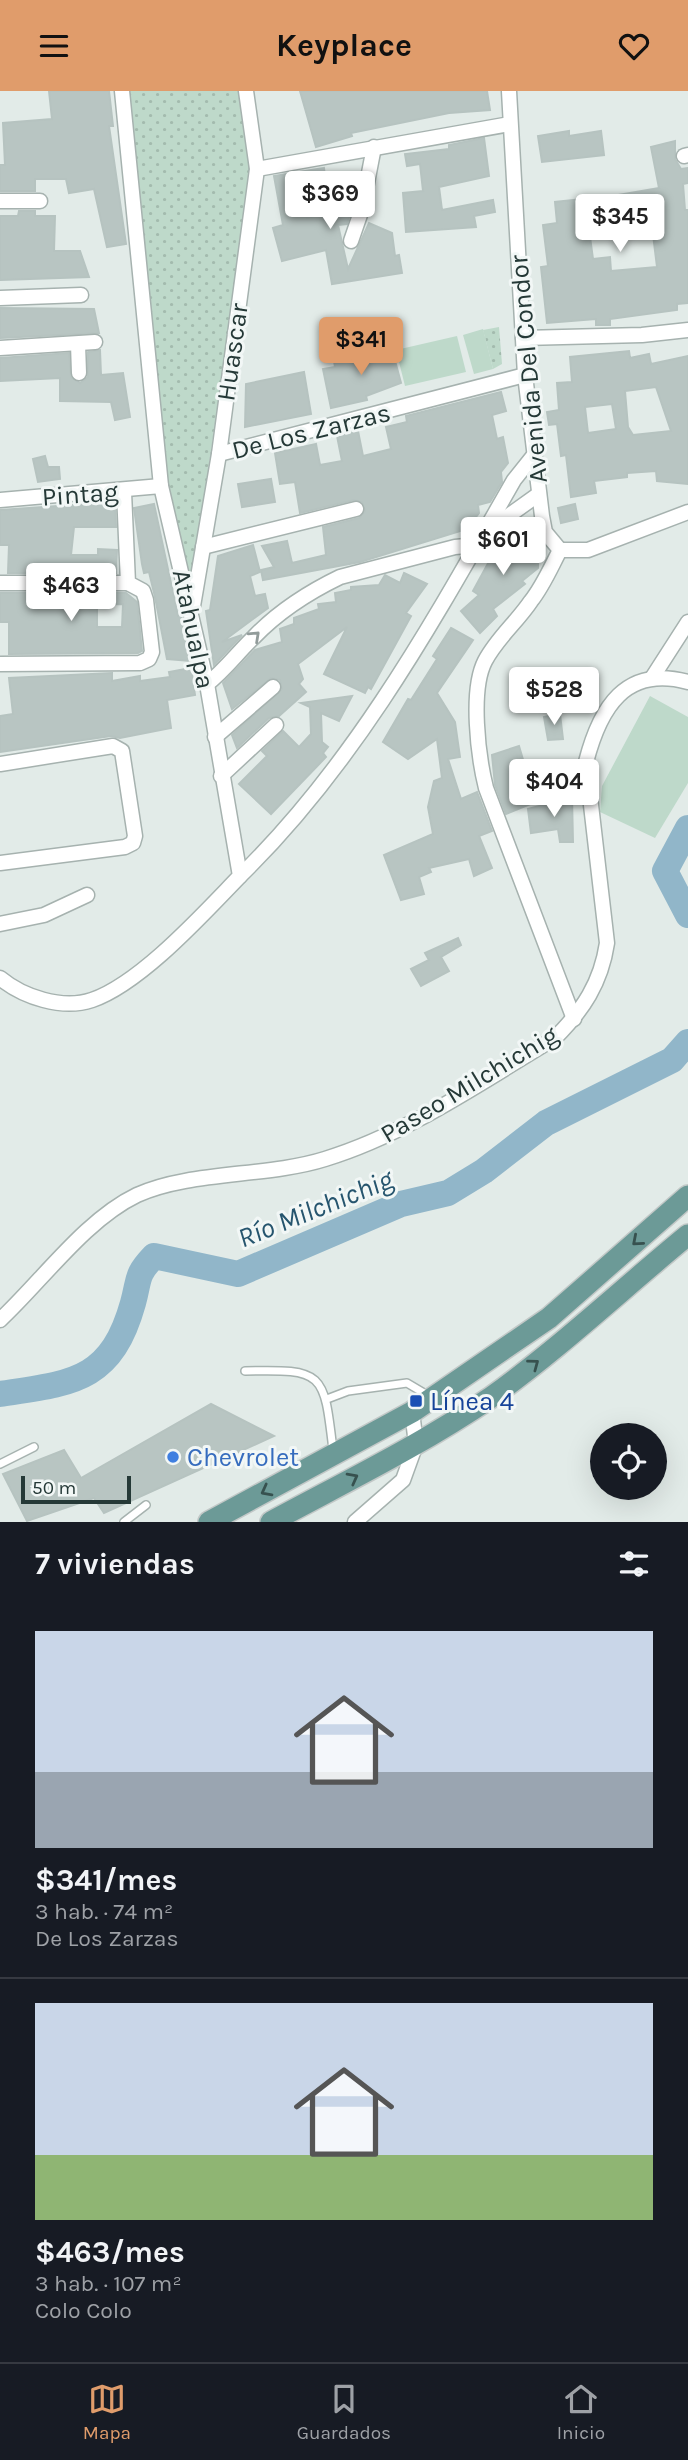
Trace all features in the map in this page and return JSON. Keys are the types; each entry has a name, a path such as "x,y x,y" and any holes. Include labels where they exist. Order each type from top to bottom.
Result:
{"main road":[{"path":"209,1522 412,1412 549,1318 688,1196"},
{"path":"271,1522 416,1444 488,1398 568,1339 688,1235"}],"street":[{"name":"Atahualpa","path":"122,91 161,486 207,684 240,876"},
{"name":"Huascar","path":"191,613 219,454 257,169 247,91"},
{"name":"Avenida Del Condor","path":"509,91 524,375 545,532 560,550"},
{"path":"257,169 510,124"},
{"path":"351,241 362,209 374,147"},
{"path":"0,201 40,201"},
{"path":"0,298 81,295"},
{"path":"523,338 642,335 688,330"},
{"path":"0,348 95,342"},
{"path":"78,344 79,373"},
{"name":"De Los Zarzas","path":"219,454 524,375"},
{"path":"0,978 37,998 61,1003 89,1001 128,981 273,844 303,809 399,680 514,481 534,455"},
{"name":"Pintag","path":"0,500 124,492 161,486"},
{"path":"124,492 128,583"},
{"path":"207,684 220,674 255,635 323,586 340,577 480,540 539,494"},
{"path":"203,547 356,509"},
{"path":"574,1019 486,788 481,768 478,682 484,662 532,601 560,550 589,550 688,512"},
{"path":"0,583 128,583 143,591 152,652 149,659 140,663 0,664"},
{"path":"652,677 688,622"},
{"path":"652,677 665,676 688,682"},
{"name":"Paseo Milchichig","path":"0,1320 78,1241 110,1213 138,1195 221,1176 282,1170 324,1160 367,1144 555,1038 574,1019 596,987 603,970 607,943 586,762 603,712 621,694 652,677"},
{"path":"215,737 273,687"},
{"path":"221,776 276,725"},
{"path":"0,764 113,746 118,748 122,751 135,835 133,843 125,847 0,863"},
{"path":"0,923 44,915 87,895"},
{"path":"355,1522 402,1480 416,1444 412,1412"}],"lane":[{"path":"245,1371 304,1371 313,1377 327,1399 334,1454"},
{"path":"327,1399 348,1391 407,1383 432,1398"},
{"path":"0,1464 34,1447"},
{"path":"124,1522 146,1504"}],"green space":[{"path":"128,91 238,91 252,168 193,575 190,578 165,485"},
{"path":"499,327 502,364 493,369 483,330"},
{"path":"483,329 493,369 474,374 463,335"},
{"path":"457,336 466,372 405,386 396,350"},
{"path":"650,696 688,717 688,783 655,838 600,812 602,786"}],"building":[{"path":"49,91 109,91 113,126 109,126 126,244 107,247 94,189 69,193 66,179 35,179 35,191 0,191 0,165 5,165 3,123 52,119"},
{"path":"300,91 487,91 490,110 449,113 351,133 352,136 316,147"},
{"path":"569,131 569,136 601,131 604,155 542,162 538,136"},
{"path":"484,138 489,176 439,187 442,210 493,200 495,212 474,216 476,227 406,232 403,193 423,191 420,164 407,166 405,154 449,149 449,145"},
{"path":"675,141 675,159 681,169 688,168 688,183 683,184 685,210 688,210 688,303 677,304 677,310 610,319 610,325 596,325 596,319 547,323 541,267 548,266 543,225 557,223 555,202 582,199 583,219 613,215 616,233 590,237 593,259 610,257 611,271 657,267 650,210 615,216 612,196 659,188 651,147"},
{"path":"324,168 326,184 302,188 307,218 332,211 326,186 345,181 352,208 347,224 338,225 348,269 369,223 392,233 395,256 399,255 402,273 332,284 326,250 282,261 273,228 283,225 274,176"},
{"path":"19,211 35,211 35,216 55,216 54,251 80,251 89,277 0,280 0,216 18,216"},
{"path":"0,308 94,309 99,333 0,338"},
{"path":"391,346 401,383 366,396 367,400 331,408 323,369 335,367 334,361"},
{"path":"100,350 101,375 123,373 130,417 115,420 111,402 60,401 60,378 0,381 0,358 69,353 71,377 80,383 88,377 88,352"},
{"path":"629,351 630,358 649,354 651,364 688,356 688,484 657,481 656,471 627,473 627,477 594,481 596,493 571,497 566,455 561,456 557,424 549,425 547,412 559,410 557,383 572,382 570,357","holes":["656,387 671,431 633,435 628,427 625,391","612,404 616,429 588,433 585,407"]},
{"path":"304,372 311,414 245,427 246,384"},
{"path":"501,392 506,411 492,415 497,439 503,437 508,463 501,472 502,482 490,502 478,505 479,513 467,529 360,562 263,580 261,570 274,567 262,546 287,541 292,563 326,555 323,527 359,518 365,511 362,502 354,500 300,513 295,482 280,484 275,453 316,444 320,465 342,461 337,436 358,431 363,456 391,449 386,427 407,422 406,416"},
{"path":"45,456 48,467 59,467 60,479 38,482 33,459"},
{"path":"271,479 275,502 242,507 238,484"},
{"path":"115,502 116,527 74,527 71,555 98,555 98,549 117,550 116,573 8,573 9,545 0,545 0,510"},
{"path":"154,504 190,661 167,659 149,572 144,573 134,508"},
{"path":"575,504 578,519 561,523 558,508"},
{"path":"522,527 533,531 538,546 538,568 522,581 525,584 493,609 497,616 480,633 461,611 479,595 473,591 492,556 498,561 512,529"},
{"path":"253,545 260,572 250,576 255,596 265,594 268,608 222,642 242,635 214,665 206,611 210,610 218,556"},
{"path":"404,573 427,584 406,613 411,616 371,689 368,687 365,693 324,674 347,627 298,664 303,679 299,684 306,692 279,716 269,718 237,748 232,735 282,689 280,680 271,678 232,709 223,683 255,650 282,642 280,629 294,624 294,618 319,609 318,604 336,602 335,593 351,590 351,587 379,585 385,575 400,583"},
{"path":"0,593 126,593 137,602 142,651 9,654 9,622 0,622","holes":["123,604 122,627 97,627 97,605"]},
{"path":"451,628 473,640 437,693 455,722 460,757 448,759 461,799 477,792 492,831 479,836 492,868 474,876 469,859 429,868 431,872 419,877 424,894 401,900 384,855 433,834 428,807 434,781 442,778 437,739 408,759 383,742 408,699 411,700 437,659 433,656"},
{"path":"191,668 195,695 167,700 171,728 120,738 111,736 0,752 0,716 13,714 9,678 112,673 112,681 140,676 140,681 170,677 169,672"},
{"path":"352,696 339,721 321,713 322,742 328,747 323,753 326,757 271,814 239,784 267,756 262,751 283,731 299,747 311,734 310,707 301,703"},
{"path":"560,714 563,739 548,740 544,717"},
{"path":"519,746 524,763 519,764 533,803 506,814 495,785 492,755"},
{"path":"572,797 573,842 560,842 558,829 531,833 528,809"},
{"path":"458,938 461,945 441,957 449,971 421,986 411,969 429,960 425,953"},
{"name":"Chevrolet","path":"211,1404 274,1436 104,1513 94,1498 27,1521 3,1474 64,1450 81,1478"}],"waterway":[{"name":"Río Milchichig","path":"688,828 665,871 688,915"},
{"name":"Río Milchichig","path":"0,1394 68,1381 100,1364 113,1349 124,1329 141,1273 154,1256 238,1274 401,1204 448,1193 484,1171 546,1123 672,1060 688,1042"}],"place":[{"name":"Línea 4","path":"416,1401"},
{"name":"Chevrolet","path":"173,1457"}]}
